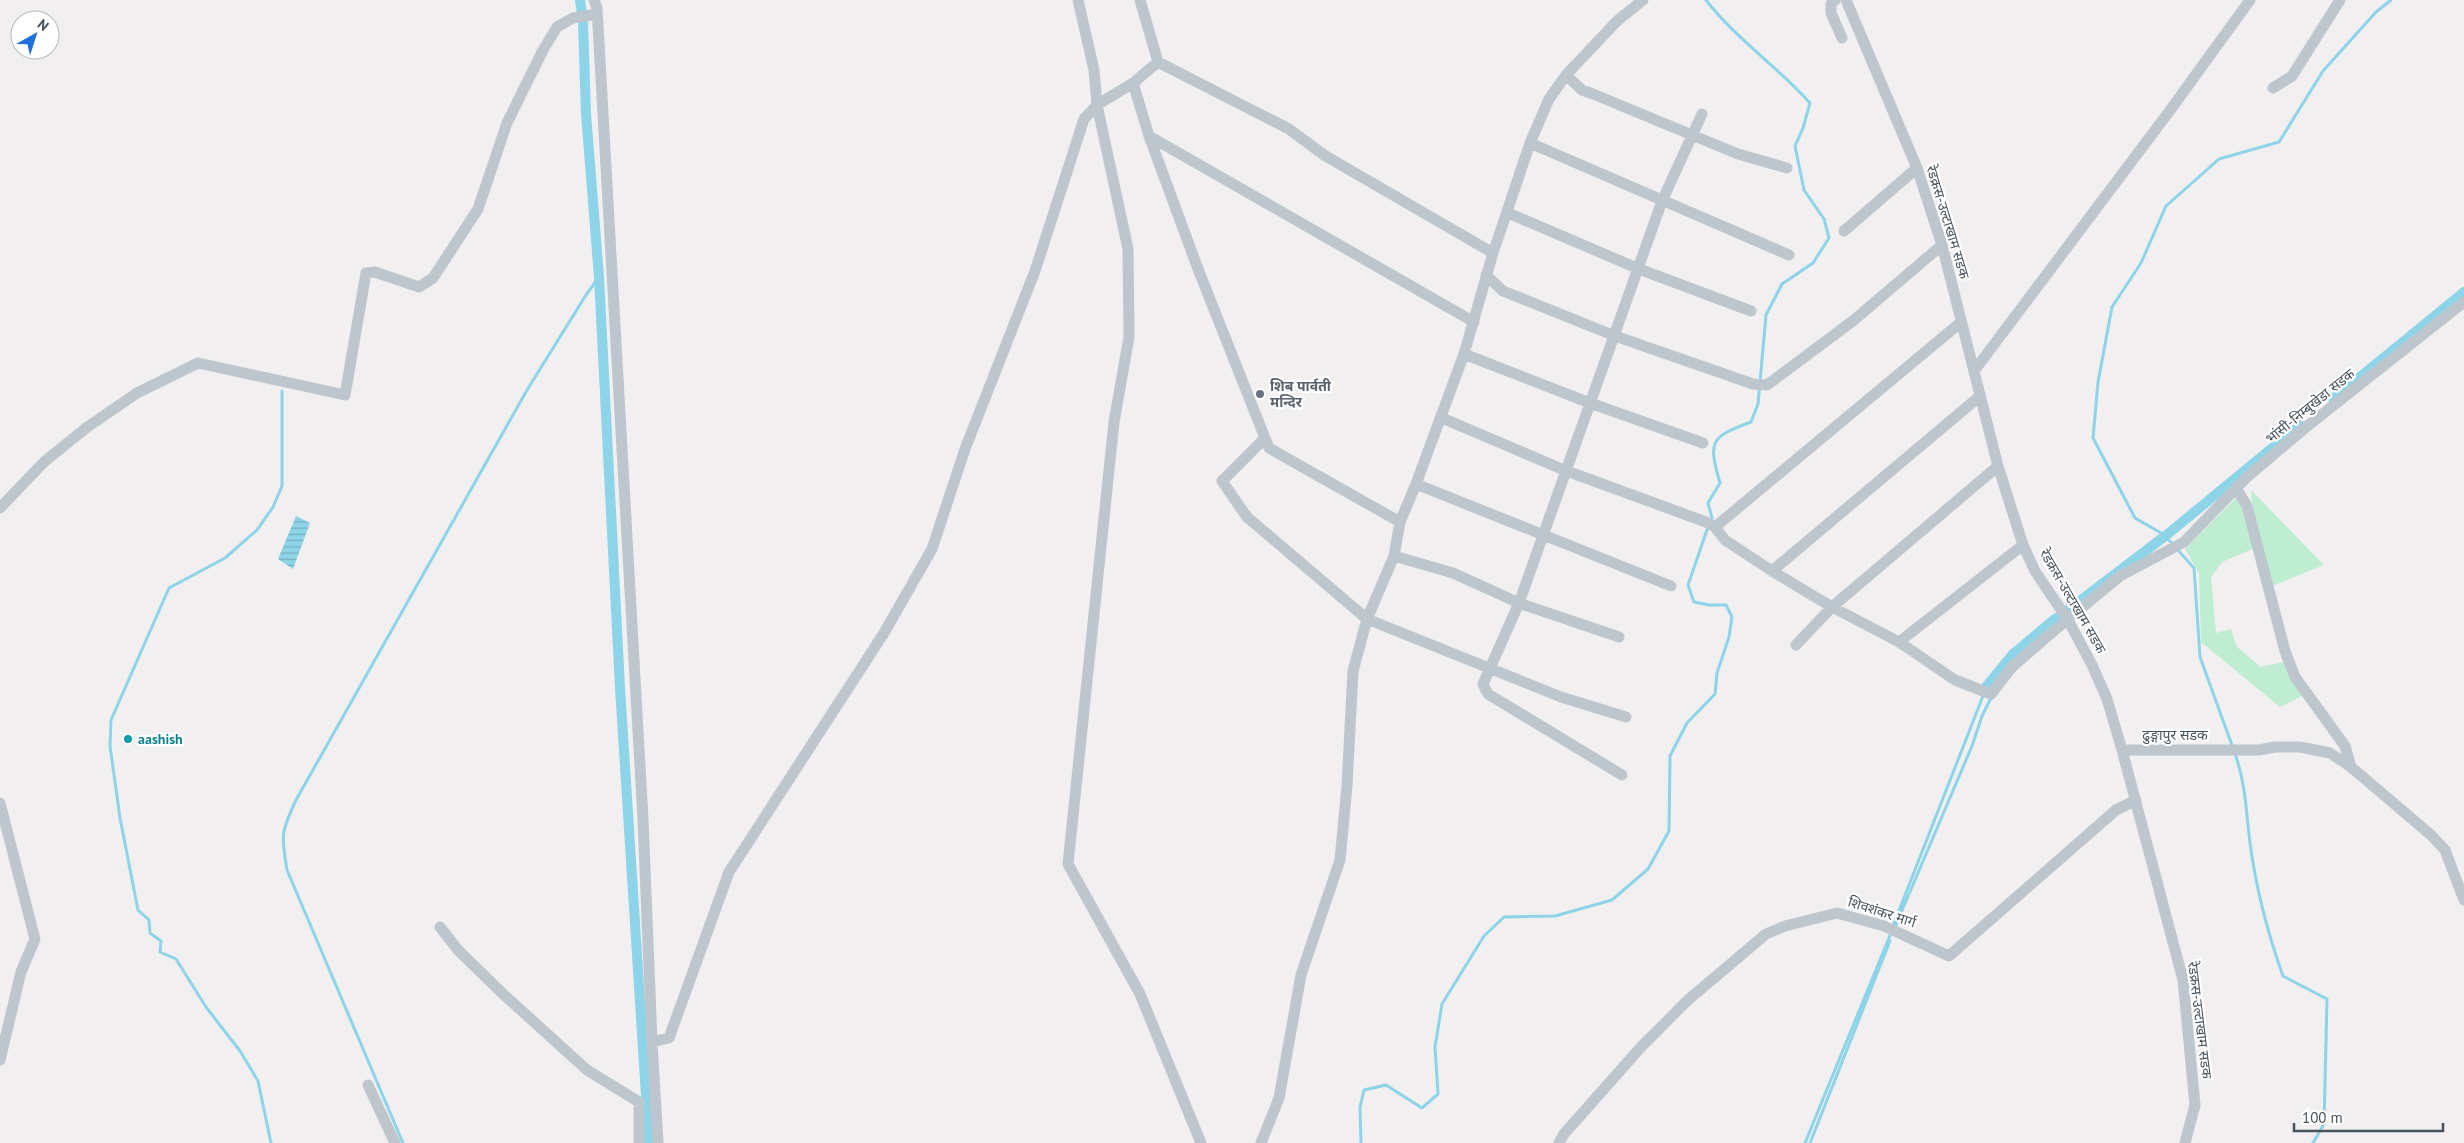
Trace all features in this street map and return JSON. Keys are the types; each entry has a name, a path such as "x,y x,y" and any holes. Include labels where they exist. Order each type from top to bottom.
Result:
{"street":[{"path":"594,0 643,819 658,1143"},
{"path":"1078,0 1094,70 1097,105 1128,249 1129,337 1114,422 1068,864 1140,994 1201,1143"},
{"path":"1140,0 1158,62 1289,129 1324,155 1493,253"},
{"path":"1261,1143 1279,1098 1301,975 1340,860 1353,671 1367,619 1394,556 1400,522 1442,418 1474,322 1493,253 1530,143 1549,99 1566,75 1617,21 1643,0"},
{"path":"1835,0 1831,4 1831,13 1842,38"},
{"name":"रेडक्रस-उल्टाखाम सडक","path":"1846,0 1916,168 1942,245 1960,323 1998,466 2023,545 2035,571 2068,620 2092,665 2107,699 2136,800 2183,980 2195,1105 2185,1143"},
{"path":"1974,371 2142,149 2250,0"},
{"path":"2272,88 2292,76 2340,0"},
{"path":"0,508 44,462 86,428 137,394 198,363 346,395 366,272 375,272 419,287 433,278 478,209 507,124 543,50 557,27 579,17 594,15"},
{"path":"652,1042 669,1038 729,872 884,633 932,549 965,449 1035,272 1084,119 1097,105 1133,83 1158,62"},
{"path":"1566,75 1582,90 1738,154 1787,168"},
{"path":"1133,83 1149,136 1198,270 1269,448 1400,522"},
{"path":"1622,775 1488,694 1484,684 1519,603 1564,470 1615,336 1662,201 1702,114"},
{"path":"1149,136 1474,322"},
{"path":"1530,143 1789,255"},
{"path":"1844,232 1916,168"},
{"path":"1508,213 1639,269 1751,311"},
{"path":"1486,275 1504,291 1615,336 1753,384 1767,385 1854,320 1942,245"},
{"name":"भांसी-निम्बुखेडा सडक","path":"2068,620 2120,576 2184,542 2236,488 2305,428 2464,302"},
{"path":"1710,525 1960,323"},
{"path":"1464,354 1590,403 1703,443"},
{"path":"1772,571 1980,396"},
{"path":"1442,418 1564,470 1710,525 1725,540 1832,608 1899,642 1955,680 1991,694 2012,667 2068,620"},
{"path":"1265,438 1222,481 1247,516 1367,619 1561,697 1626,717"},
{"path":"1796,645 1832,608 1998,466"},
{"path":"1416,484 1671,586"},
{"path":"2236,488 2247,506 2285,651 2295,677 2304,693 2339,736 2345,746 2351,767 2431,835 2445,850 2464,900"},
{"path":"1899,642 2023,545"},
{"path":"1394,556 1453,572 1519,603 1619,638"},
{"name":"ढुङ्गापुर सडक","path":"2122,750 2243,750 2300,747 2330,753 2351,767"},
{"name":"शिवशंकर मार्ग","path":"1559,1143 1564,1134 1635,1054 1688,1000 1766,934 1785,926 1836,913 1884,926 1950,956 2116,810 2136,800"},
{"path":"0,803 35,940 21,972 0,1060"},
{"path":"440,927 458,950 496,987 587,1070 639,1102 639,1143"},
{"path":"368,1084 395,1143"}],"green space":[{"path":"2251,490 2324,565 2272,586 2253,517"},
{"path":"2238,496 2255,548 2222,562 2211,577 2216,633 2231,629 2237,647 2261,667 2284,662 2302,696 2280,707 2201,642 2199,573 2185,549"}],"water":[{"path":"296,516 310,523 293,569 278,559"}],"waterway":[{"path":"580,0 583,22 586,114 599,277 620,688 649,1143"},
{"path":"1706,0 1743,40 1810,103 1803,128 1795,146 1804,190 1824,219 1829,238 1813,263 1782,284 1766,315 1758,404 1751,422 1727,432 1716,442 1714,458 1720,483 1708,503 1712,518 1710,521"},
{"path":"2173,544 2161,533 2135,518 2093,438 2098,382 2112,307 2141,263 2166,206 2219,159 2279,142 2323,71 2376,12 2391,0"},
{"path":"403,1143 287,870 283,841 285,827 296,800 527,390 599,277"},
{"path":"2333,399 2464,292"},
{"path":"271,1143 258,1081 240,1051 206,1007 176,959 160,952 161,941 150,933 149,920 138,910 120,818 110,746 111,720 169,588 225,558 257,530 273,507 282,486 282,391"},
{"path":"2068,610 2169,533 2300,425"},
{"path":"1361,1143 1360,1107 1364,1090 1386,1085 1422,1108 1438,1094 1435,1047 1442,1004 1484,936 1504,917 1555,916 1612,900 1648,869 1669,831 1670,756 1687,723 1715,694 1717,673 1729,637 1732,617 1726,605 1709,605 1694,602 1688,585 1708,527"},
{"path":"2177,549 2194,568 2200,657 2233,748"},
{"path":"1986,687 2013,654 2056,618"},
{"path":"1893,926 1983,696"},
{"path":"1895,927 1992,696"},
{"path":"2235,754 2244,787 2250,843 2259,894 2272,944 2283,976 2327,999 2324,1124 2313,1143"},
{"path":"1805,1143 1891,933"},
{"path":"1810,1143 1890,941"}],"place":[{"name":"शिब पार्वती मन्दिर","path":"1260,394"},
{"name":"aashish","path":"128,739"}]}
